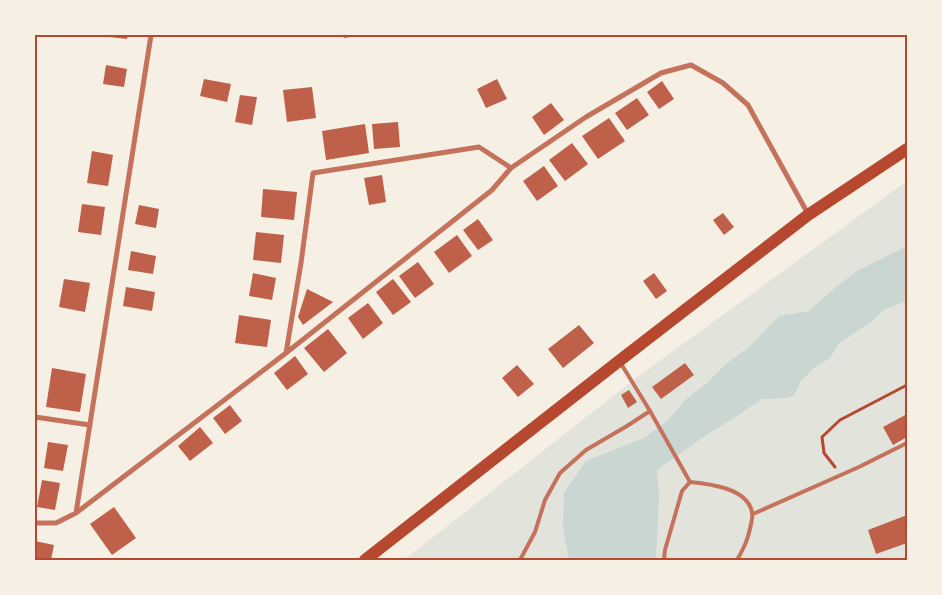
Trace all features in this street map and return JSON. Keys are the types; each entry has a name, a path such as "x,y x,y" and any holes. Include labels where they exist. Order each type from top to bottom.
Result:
{"main road":[{"path":"365,560 808,215 907,150"}],"street":[{"path":"76,513 151,35"},
{"path":"35,523 56,523 76,513 286,353 492,190 511,168 586,117 661,73 691,65 723,82 748,106 808,215"},
{"path":"286,353 313,173 479,147 511,168"},
{"path":"35,417 90,425"}],"lane":[{"path":"619,361 690,482"},
{"path":"520,560 535,532 545,500 560,473 586,450 650,411"},
{"path":"753,514 859,467 907,443"},
{"path":"690,482 716,485 737,492 749,504 753,514 747,541 737,560"},
{"path":"664,560 665,550 682,491 690,482"}],"path":[{"path":"859,467 843,472 833,466 824,453 822,437 840,420 907,385"}],"shaded area":[{"path":"907,181 907,560 404,560 636,378"},
{"path":"907,246 907,301 885,309 871,322 839,343 830,358 813,369 801,381 794,395 787,398 762,399 657,470 659,495 656,560 569,560 563,528 564,493 586,461 644,438 668,420 685,400 707,383 727,363 748,348 779,316 809,311 857,271"}],"building":[{"path":"101,35 128,35 127,39"},
{"path":"343,35 356,35 357,36 344,38"},
{"path":"106,65 127,69 124,87 103,84"},
{"path":"204,79 231,84 227,102 200,96"},
{"path":"497,79 507,99 486,108 477,89"},
{"path":"662,81 674,99 659,109 647,92"},
{"path":"312,87 316,118 287,122 283,90"},
{"path":"240,95 257,97 252,125 235,122"},
{"path":"637,98 649,115 627,130 615,113"},
{"path":"551,103 564,120 544,135 532,117"},
{"path":"609,118 625,141 598,159 582,136"},
{"path":"398,122 400,147 374,149 372,124"},
{"path":"365,124 369,153 326,160 322,131"},
{"path":"572,143 588,164 565,181 549,160"},
{"path":"92,151 113,155 108,186 87,183"},
{"path":"544,166 558,186 537,201 523,181"},
{"path":"382,175 386,202 369,205 364,178"},
{"path":"263,189 297,192 294,220 261,217"},
{"path":"82,204 105,207 101,235 78,232"},
{"path":"139,205 159,209 156,228 135,224"},
{"path":"723,213 734,227 724,235 713,220"},
{"path":"478,219 493,240 478,250 463,230"},
{"path":"256,232 284,235 281,263 253,260"},
{"path":"457,235 472,256 449,273 434,252"},
{"path":"131,251 156,256 153,274 128,270"},
{"path":"418,262 434,284 415,298 399,276"},
{"path":"253,273 276,278 272,300 249,296"},
{"path":"654,273 667,291 656,299 643,281"},
{"path":"64,279 90,283 85,312 59,307"},
{"path":"393,279 411,302 393,315 376,292"},
{"path":"126,287 155,292 152,311 123,306"},
{"path":"307,289 333,302 303,325 298,317"},
{"path":"368,303 383,323 363,339 348,318"},
{"path":"239,315 271,320 267,347 235,343"},
{"path":"579,325 594,343 563,368 548,349"},
{"path":"328,329 347,353 324,372 304,348"},
{"path":"295,356 308,374 287,390 274,373"},
{"path":"685,363 694,375 661,399 652,387"},
{"path":"517,365 534,384 518,397 502,378"},
{"path":"52,368 86,374 80,412 46,407"},
{"path":"629,390 637,402 628,408 621,395"},
{"path":"230,405 242,421 225,434 213,418"},
{"path":"907,414 907,437 893,445 883,427"},
{"path":"200,427 213,443 190,461 178,446"},
{"path":"48,442 68,445 63,471 44,468"},
{"path":"42,480 60,483 55,510 37,507"},
{"path":"114,507 136,538 112,555 90,524"},
{"path":"907,515 907,543 876,554 868,530"},
{"path":"35,541 54,545 51,560 35,560"}]}
